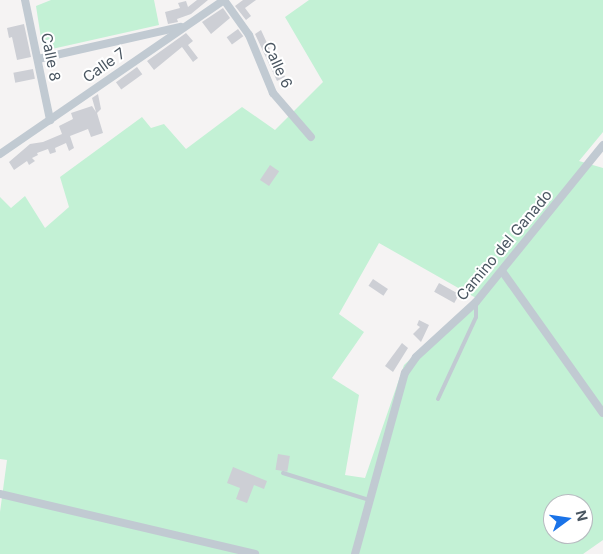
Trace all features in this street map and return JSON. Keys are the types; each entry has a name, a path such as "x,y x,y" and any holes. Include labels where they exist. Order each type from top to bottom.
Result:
{"street":[{"name":"Calle 8","path":"25,0 50,120"},
{"name":"Calle 7","path":"0,154 184,26 211,4 224,0"},
{"name":"Calle 6","path":"224,0 249,35 273,93 311,138"},
{"path":"38,59 184,26"},
{"name":"Camino del Ganado","path":"356,554 369,500 405,374 416,356 476,302 502,272 603,145"},
{"path":"502,272 603,413"},
{"path":"0,494 255,554"}],"lane":[{"path":"438,399 476,316 476,302"},
{"path":"283,473 369,500"}],"green space":[{"path":"51,0 154,0 159,25 43,51 36,6"},
{"path":"309,0 603,0 603,132 579,161 603,168 603,540 583,554 0,554 0,512 7,460 0,459 0,197 11,208 25,196 45,228 69,207 60,177 142,117 151,128 164,124 186,149 242,107 275,130 323,82 285,17","holes":["379,243 476,298 404,365 365,478 345,475 359,395 332,378 364,332 339,314"]}],"building":[{"path":"197,0 208,0 191,14 177,19 178,22 168,24 165,12 180,8 178,3 186,1 188,7"},
{"path":"243,0 256,0 245,8 251,16 246,20 235,6"},
{"path":"223,8 230,18 211,34 202,22"},
{"path":"24,24 31,57 17,60 12,37 9,38 7,28"},
{"path":"238,29 243,36 232,45 227,37"},
{"path":"261,30 273,56 277,54 280,60 278,61 285,77 277,81 255,34"},
{"path":"186,33 193,41 188,45 198,58 193,62 182,47 154,70 147,61"},
{"path":"137,67 142,74 121,90 116,82"},
{"path":"33,69 35,79 15,83 13,73"},
{"path":"98,94 101,109 97,113 103,133 91,137 88,129 70,136 74,148 69,151 66,143 55,148 56,152 50,154 48,149 37,153 38,155 32,158 35,161 29,165 27,161 14,170 9,162 30,144 43,142 62,134 59,126 73,119 71,113 92,106 96,112 92,98"},
{"path":"270,165 279,171 269,186 260,180"},
{"path":"373,279 388,289 383,296 369,286"},
{"path":"439,283 459,294 454,303 434,292"},
{"path":"419,320 429,325 421,342 413,334 420,327 417,325"},
{"path":"402,343 408,348 393,372 385,366"},
{"path":"278,454 290,456 287,472 275,470"},
{"path":"233,467 267,481 264,489 254,485 247,503 236,499 240,488 227,483"}]}
